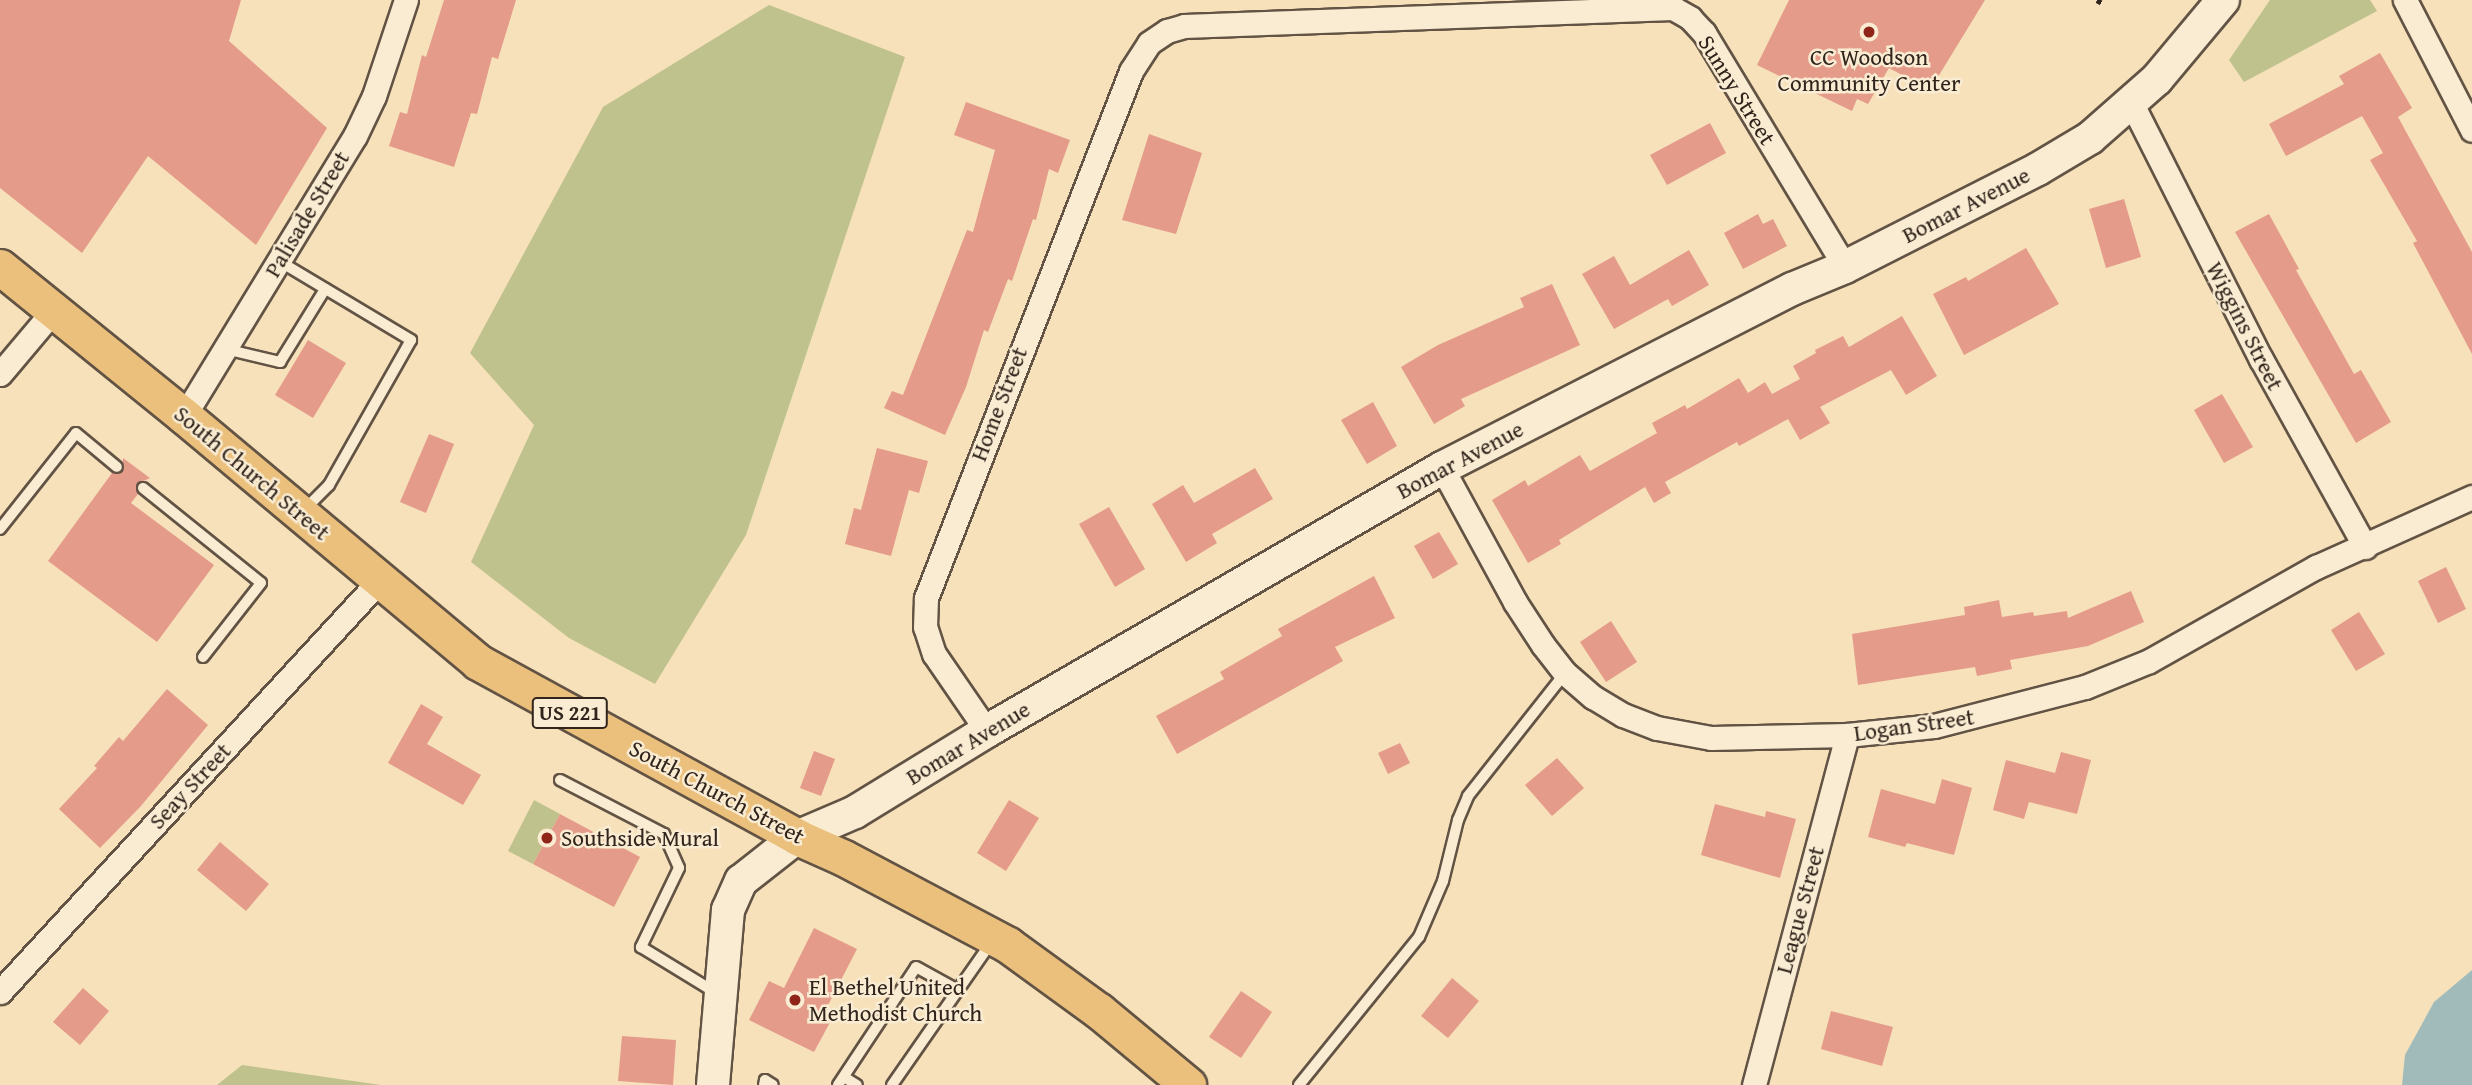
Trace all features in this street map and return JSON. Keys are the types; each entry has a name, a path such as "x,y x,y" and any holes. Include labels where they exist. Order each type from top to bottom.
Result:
{"main road":[{"name":"South Church Street","path":"0,267 184,416 478,662 797,837 844,858 994,938 1099,1011 1188,1085"}],"street":[{"name":"Palisade Street","path":"184,416 360,126 374,96 406,0"},
{"name":"Bomar Avenue","path":"713,1085 728,911 741,881 797,837 855,812 987,731 1442,468 1792,289 1845,267 2038,169 2090,138 2157,79 2223,0"},
{"path":"2405,0 2472,130"},
{"name":"Sunny Street","path":"1130,71 1149,43 1167,31 1184,26 1673,8 1690,18 1704,33 1845,267"},
{"name":"Home Street","path":"987,731 934,654 925,627 926,598 1130,71"},
{"name":"Wiggins Street","path":"2131,102 2261,359 2365,547"},
{"path":"0,374 53,311"},
{"name":"Logan Street","path":"1442,468 1515,602 1565,673 1592,697 1623,715 1684,734 1711,738 1847,735 1934,726 2085,687 2149,661 2210,629 2268,592 2472,497"},
{"name":"Seay Street","path":"0,992 380,580"},
{"name":"League Street","path":"1754,1085 1847,735"}],"lane":[{"path":"279,261 411,340 328,485 301,513"},
{"path":"225,349 280,362 325,289"},
{"path":"1,524 76,433 117,467"},
{"path":"143,488 261,583 203,657"},
{"path":"1299,1085 1419,937 1443,881 1458,820 1468,796 1565,673"},
{"path":"560,780 664,834 679,868 641,947 707,990 720,995"},
{"path":"892,1085 956,989 994,938"},
{"path":"857,1085 841,1081 916,967 956,989"},
{"path":"764,1085 765,1080 773,1085"}],"path":[{"path":"2097,0 2104,4"}],"green space":[{"path":"2270,0 2370,0 2377,11 2244,82 2229,60"},
{"path":"769,5 905,57 746,535 655,684 569,638 471,562 534,425 470,353 603,107"},
{"path":"534,800 560,814 533,864 508,851"},
{"path":"242,1065 381,1085 217,1085"}],"water":[{"path":"2472,970 2472,1085 2402,1085 2405,1055 2434,1002"}],"building":[{"path":"0,0 241,0 229,41 327,128 256,245 148,156 82,253 0,188"},
{"path":"444,0 516,0 498,59 492,57 477,114 471,113 454,167 389,146 400,112 407,114 422,55 426,57"},
{"name":"CC Woodson Community Center","path":"1789,0 1985,0 1930,90 1889,68 1868,104 1857,99 1852,111 1757,65"},
{"path":"2380,53 2412,108 2398,117 2472,252 2472,354 2413,243 2417,241 2370,160 2383,153 2362,116 2286,156 2269,124 2344,84 2339,76"},
{"path":"966,102 1070,140 1058,173 1049,169 1036,220 1033,219 1012,281 1008,279 988,332 984,330 966,387 945,435 884,408 892,391 903,395 967,230 973,232 995,150 954,135"},
{"path":"1710,123 1726,153 1667,185 1650,155"},
{"path":"1149,134 1202,153 1176,234 1122,220"},
{"path":"2124,199 2141,257 2106,268 2089,209"},
{"path":"1758,214 1763,224 1773,219 1787,246 1743,269 1724,233"},
{"path":"2269,214 2299,269 2296,270 2354,374 2361,370 2391,422 2356,443 2235,232"},
{"path":"2026,248 2059,304 1964,355 1933,294 1966,277 1968,281"},
{"path":"1689,250 1709,285 1672,306 1668,299 1614,329 1582,274 1614,256 1630,285"},
{"path":"1552,284 1580,345 1461,399 1465,406 1434,424 1401,367 1438,345 1524,307 1520,298"},
{"path":"1902,316 1937,376 1906,395 1891,370 1820,407 1830,423 1800,440 1788,419 1739,446 1737,442 1665,482 1671,493 1654,503 1645,487 1559,540 1561,544 1528,563 1492,500 1525,480 1528,486 1580,455 1590,471 1657,433 1652,423 1685,405 1687,409 1739,378 1748,393 1765,382 1772,394 1800,379 1793,366 1816,353 1815,350 1843,336 1849,347"},
{"path":"308,340 346,363 313,418 275,395"},
{"path":"2222,394 2253,447 2224,463 2194,410"},
{"path":"1373,402 1397,446 1367,464 1341,420"},
{"path":"429,434 454,444 426,513 400,502"},
{"path":"877,448 928,461 919,493 909,490 891,556 845,544 854,508 861,510"},
{"path":"123,458 150,478 137,484 138,494 131,503 214,565 157,642 48,561 112,473 123,471"},
{"path":"1255,468 1273,499 1212,534 1217,543 1186,562 1152,504 1183,485 1194,503"},
{"path":"1109,507 1145,569 1115,587 1079,524"},
{"path":"1439,532 1458,564 1433,579 1414,546"},
{"path":"2446,567 2466,609 2438,623 2418,581"},
{"path":"1374,576 1395,618 1335,647 1343,661 1177,754 1156,716 1224,679 1220,672 1282,636 1278,629"},
{"path":"2131,591 2144,622 2088,646 2010,660 2012,669 1977,676 1975,667 1858,685 1852,634 1965,615 1964,607 1999,600 2002,617 2033,612 2034,616 2067,611 2068,618"},
{"path":"2359,612 2385,654 2356,671 2331,630"},
{"path":"1611,621 1637,662 1606,682 1580,642"},
{"path":"167,689 208,725 141,806 100,848 59,809 97,768 94,766 119,737 123,741"},
{"path":"421,704 443,717 427,744 481,775 463,805 388,763"},
{"path":"1400,743 1410,763 1388,774 1378,753"},
{"path":"814,751 835,759 821,796 800,788"},
{"path":"2061,752 2091,760 2077,814 2029,802 2024,819 1993,810 2006,760 2055,773"},
{"path":"1557,758 1584,788 1552,816 1525,785"},
{"path":"1942,779 1972,788 1954,855 1907,843 1905,847 1868,837 1881,789 1935,804"},
{"path":"1009,800 1039,818 1006,871 977,853"},
{"path":"1715,804 1765,817 1766,811 1796,819 1780,878 1701,855"},
{"path":"560,814 640,857 614,907 533,864"},
{"path":"220,842 269,884 246,911 197,870"},
{"name":"El Bethel United Methodist Church","path":"814,928 857,949 825,1011 834,1015 814,1052 749,1020 769,981 784,988"},
{"path":"1452,978 1479,1001 1448,1038 1421,1016"},
{"path":"83,988 109,1011 80,1045 53,1022"},
{"path":"1241,991 1272,1012 1241,1058 1209,1037"},
{"path":"1831,1011 1893,1027 1882,1066 1821,1049"},
{"path":"622,1036 676,1040 673,1085 618,1081"}],"place":[{"name":"CC Woodson Community Center","path":"1869,32"},
{"name":"Southside Mural","path":"547,838"},
{"name":"El Bethel United Methodist Church","path":"795,1000"}]}
